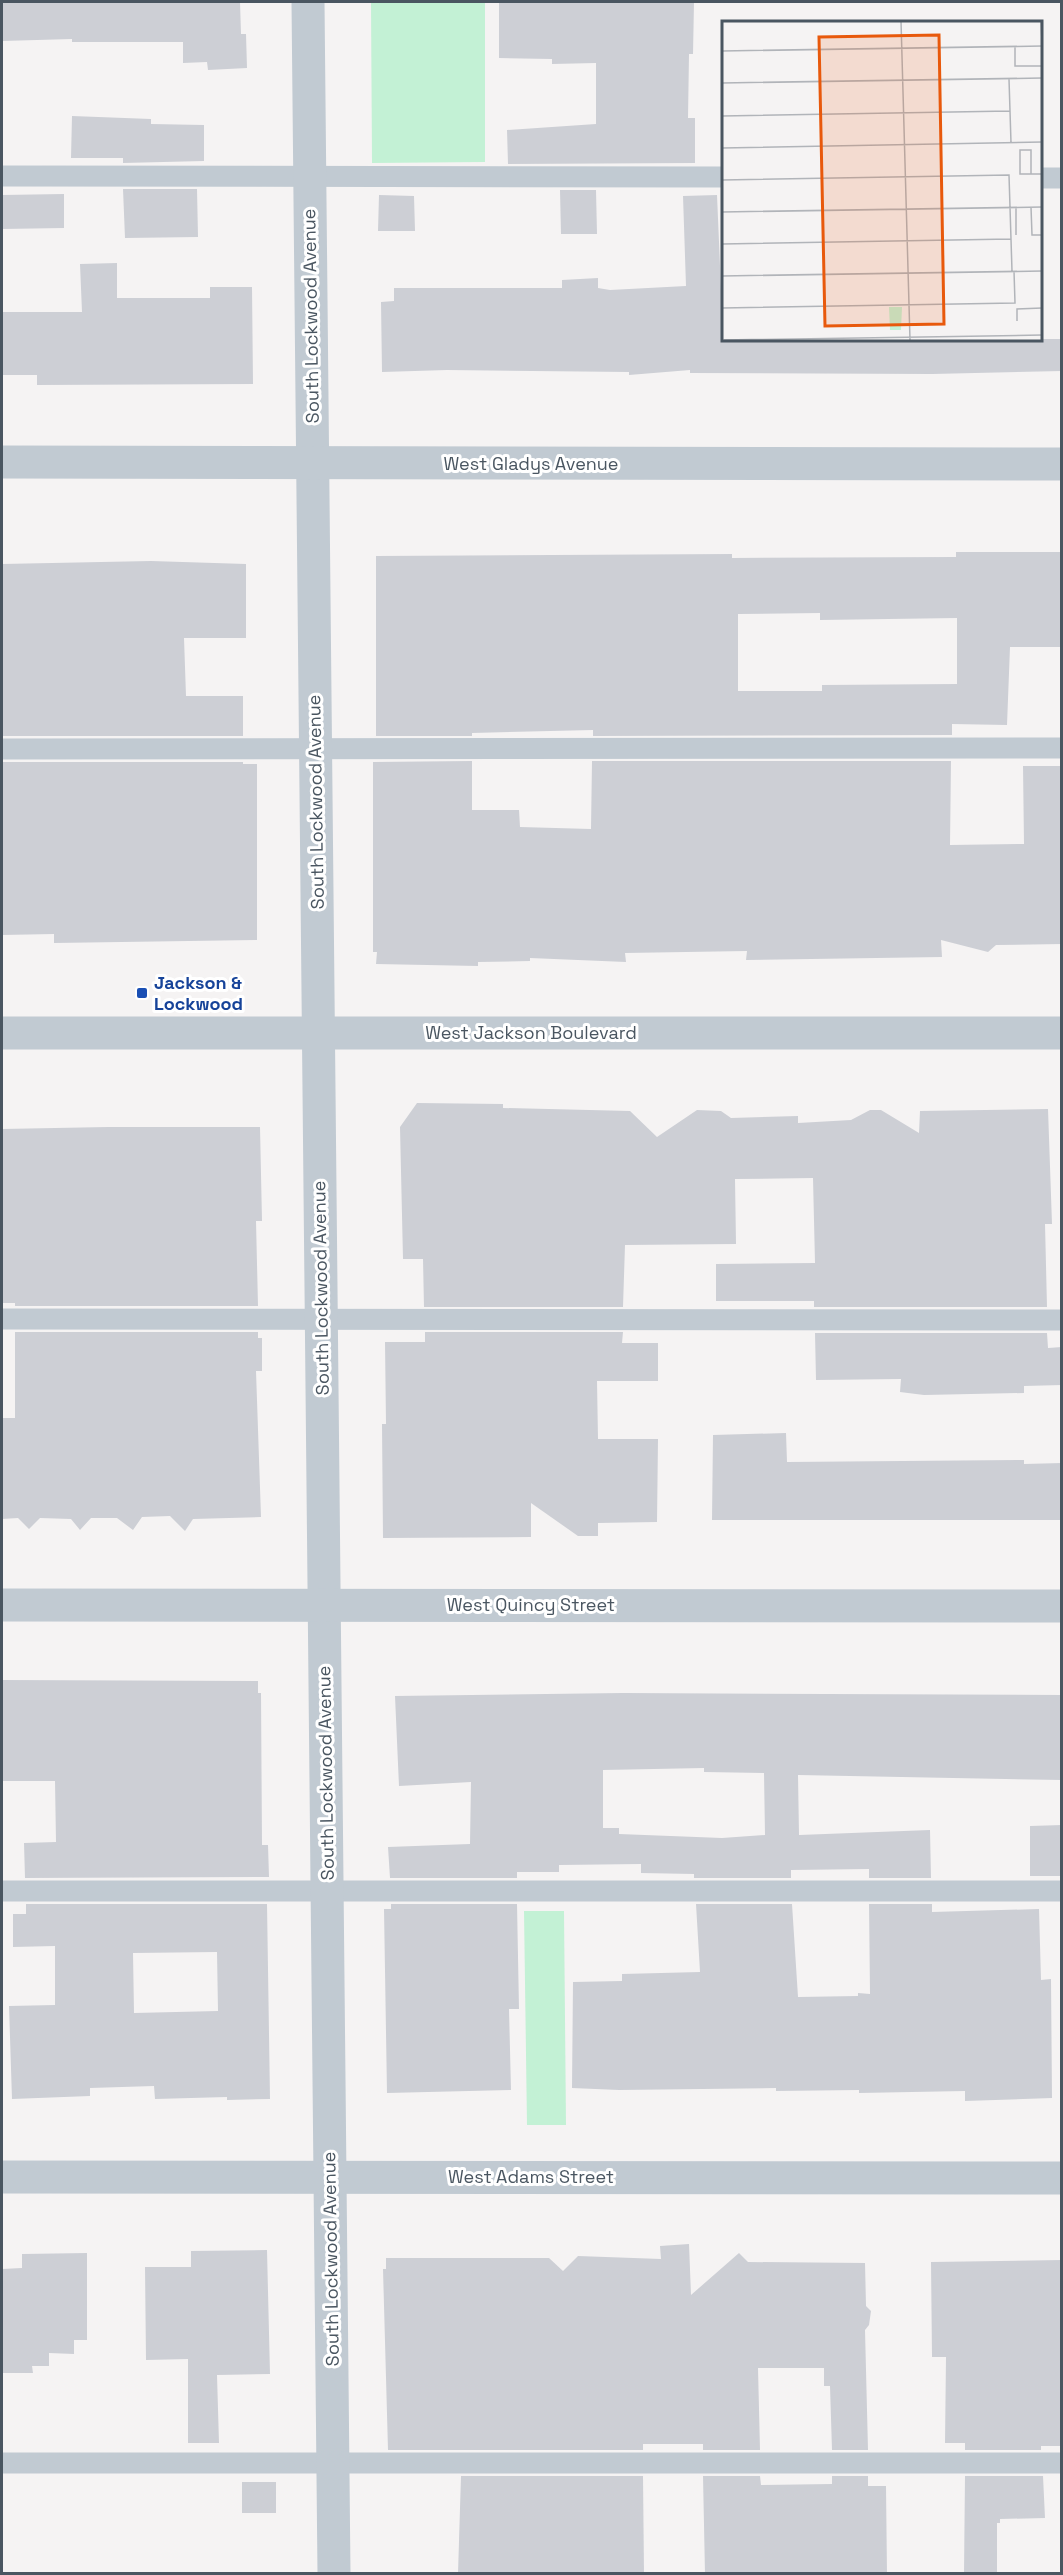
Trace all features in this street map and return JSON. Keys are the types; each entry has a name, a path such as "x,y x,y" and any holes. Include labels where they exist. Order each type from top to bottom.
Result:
{"street":[{"name":"South Lockwood Avenue","path":"308,2 334,2574"},
{"name":"West Gladys Avenue","path":"2,462 1062,464"},
{"name":"West Jackson Boulevard","path":"2,1033 1062,1033"},
{"name":"West Quincy Street","path":"2,1605 1062,1606"},
{"name":"West Adams Street","path":"2,2177 1062,2178"}],"lane":[{"path":"2,176 722,177"},
{"path":"1042,178 1062,178"},
{"path":"2,749 1062,748"},
{"path":"2,1319 1062,1320"},
{"path":"2,1891 1062,1892"},
{"path":"2,2463 1062,2463"}],"green space":[{"path":"371,2 485,2 485,162 372,163"},
{"path":"524,1911 564,1911 566,2125 527,2125"}],"building":[{"path":"2,2 240,2 241,34 246,34 247,68 208,70 207,62 183,63 183,42 72,42 72,39 2,41"},
{"path":"499,2 694,2 693,54 689,54 688,118 695,118 695,163 508,164 507,130 596,124 596,63 552,64 552,59 499,58"},
{"path":"72,116 151,119 151,124 204,125 204,161 123,163 123,158 71,158"},
{"path":"123,189 197,189 198,237 125,238"},
{"path":"560,190 596,190 597,234 561,234"},
{"path":"64,194 64,228 2,229 2,195"},
{"path":"379,195 414,196 415,231 378,231"},
{"path":"717,195 722,340 1062,339 1062,371 932,374 690,373 690,370 629,375 629,372 447,370 382,372 381,302 394,301 394,288 562,288 562,280 598,278 598,288 610,290 686,286 683,196"},
{"path":"117,263 117,298 210,298 210,287 252,287 253,384 37,385 37,375 2,375 2,312 82,312 80,264"},
{"path":"956,552 1062,552 1062,647 1010,647 1007,725 952,724 952,735 593,736 593,730 472,733 472,736 376,736 376,556 732,554 732,558 956,557","holes":["820,613 820,620 957,618 957,684 822,685 822,691 738,691 738,614"]},
{"path":"151,561 246,564 246,638 184,638 186,696 243,696 243,736 2,736 2,564"},
{"path":"472,761 472,810 519,810 520,827 591,829 592,761 951,761 950,845 1024,844 1023,766 1062,766 1062,944 996,945 988,952 941,940 942,957 746,960 747,951 625,953 626,962 530,958 530,961 478,962 478,966 376,964 377,952 373,952 373,762"},
{"path":"2,762 243,762 243,764 257,764 257,940 54,943 54,934 2,935"},
{"path":"417,1103 503,1104 503,1108 630,1111 657,1137 697,1110 721,1111 731,1118 798,1116 798,1123 851,1120 870,1110 881,1110 919,1133 920,1111 1048,1109 1052,1224 1045,1224 1047,1307 814,1307 814,1301 716,1301 716,1264 815,1263 813,1178 735,1179 736,1244 625,1245 623,1307 424,1307 423,1259 403,1259 400,1127"},
{"path":"260,1127 262,1221 256,1221 258,1306 15,1306 15,1303 2,1303 2,1129"},
{"path":"15,1332 258,1332 258,1338 262,1338 262,1371 256,1371 261,1517 193,1519 185,1531 170,1516 142,1517 133,1530 117,1518 91,1518 80,1530 71,1519 40,1518 29,1529 18,1518 2,1519 2,1418 15,1418"},
{"path":"425,1332 623,1332 622,1343 658,1343 658,1381 597,1381 598,1439 658,1439 657,1522 598,1523 598,1536 578,1536 531,1503 531,1537 383,1538 382,1424 386,1424 385,1342 425,1342"},
{"path":"815,1333 1047,1333 1048,1348 1062,1347 1062,1385 1024,1386 1024,1393 924,1395 900,1392 901,1379 816,1380"},
{"path":"786,1433 787,1462 1024,1460 1024,1464 1062,1463 1062,1520 712,1520 713,1435"},
{"path":"2,1680 258,1681 258,1693 261,1693 262,1845 268,1845 269,1877 25,1878 24,1843 56,1842 55,1781 2,1781"},
{"path":"623,1693 1062,1695 1062,1780 798,1775 799,1835 930,1830 931,1878 869,1878 869,1869 791,1870 791,1878 694,1878 694,1874 641,1873 641,1864 559,1865 559,1872 517,1872 517,1878 390,1878 388,1847 470,1844 471,1782 399,1786 395,1696","holes":["704,1768 704,1772 764,1773 765,1835 722,1838 619,1834 619,1828 603,1828 603,1770"]},
{"path":"1062,1825 1062,1876 1030,1876 1030,1826"},
{"path":"26,1904 267,1904 270,2099 227,2100 227,2097 155,2099 154,2086 90,2088 90,2096 12,2099 9,2006 55,2005 55,1946 13,1947 13,1914 26,1914","holes":["217,1952 218,2011 134,2013 133,1953"]},
{"path":"391,1904 517,1904 519,2009 509,2009 511,2090 387,2093 384,1909 391,1909"},
{"path":"696,1904 792,1904 798,1997 870,1994 869,1904 932,1904 932,1912 1039,1909 1041,1980 1051,1979 1052,2098 965,2101 965,2091 859,2093 859,2090 776,2091 776,2088 619,2090 572,2088 573,1982 622,1981 622,1974 700,1972"},
{"path":"689,2244 691,2295 739,2253 748,2262 865,2263 866,2306 871,2311 869,2325 865,2330 868,2450 832,2450 830,2386 824,2386 824,2368 758,2368 760,2450 703,2450 703,2444 643,2444 643,2450 388,2450 383,2269 386,2269 386,2258 549,2258 563,2271 578,2256 661,2259 660,2246"},
{"path":"267,2250 270,2374 217,2375 219,2443 188,2443 188,2359 146,2360 145,2267 191,2267 191,2251"},
{"path":"87,2253 87,2340 74,2340 74,2354 49,2353 49,2366 32,2366 33,2373 2,2373 2,2269 22,2268 22,2254"},
{"path":"1062,2260 1062,2446 1041,2446 1041,2450 965,2450 965,2443 945,2443 946,2357 932,2357 931,2262"},
{"path":"461,2476 643,2476 644,2574 458,2574"},
{"path":"703,2476 760,2476 761,2485 832,2484 832,2476 868,2476 868,2486 886,2486 887,2574 705,2574"},
{"path":"965,2476 1043,2476 1045,2518 1000,2519 1000,2523 997,2523 997,2574 964,2574"},
{"path":"242,2482 276,2482 276,2513 242,2513"}],"place":[{"name":"Jackson & Lockwood","path":"142,993"}]}
